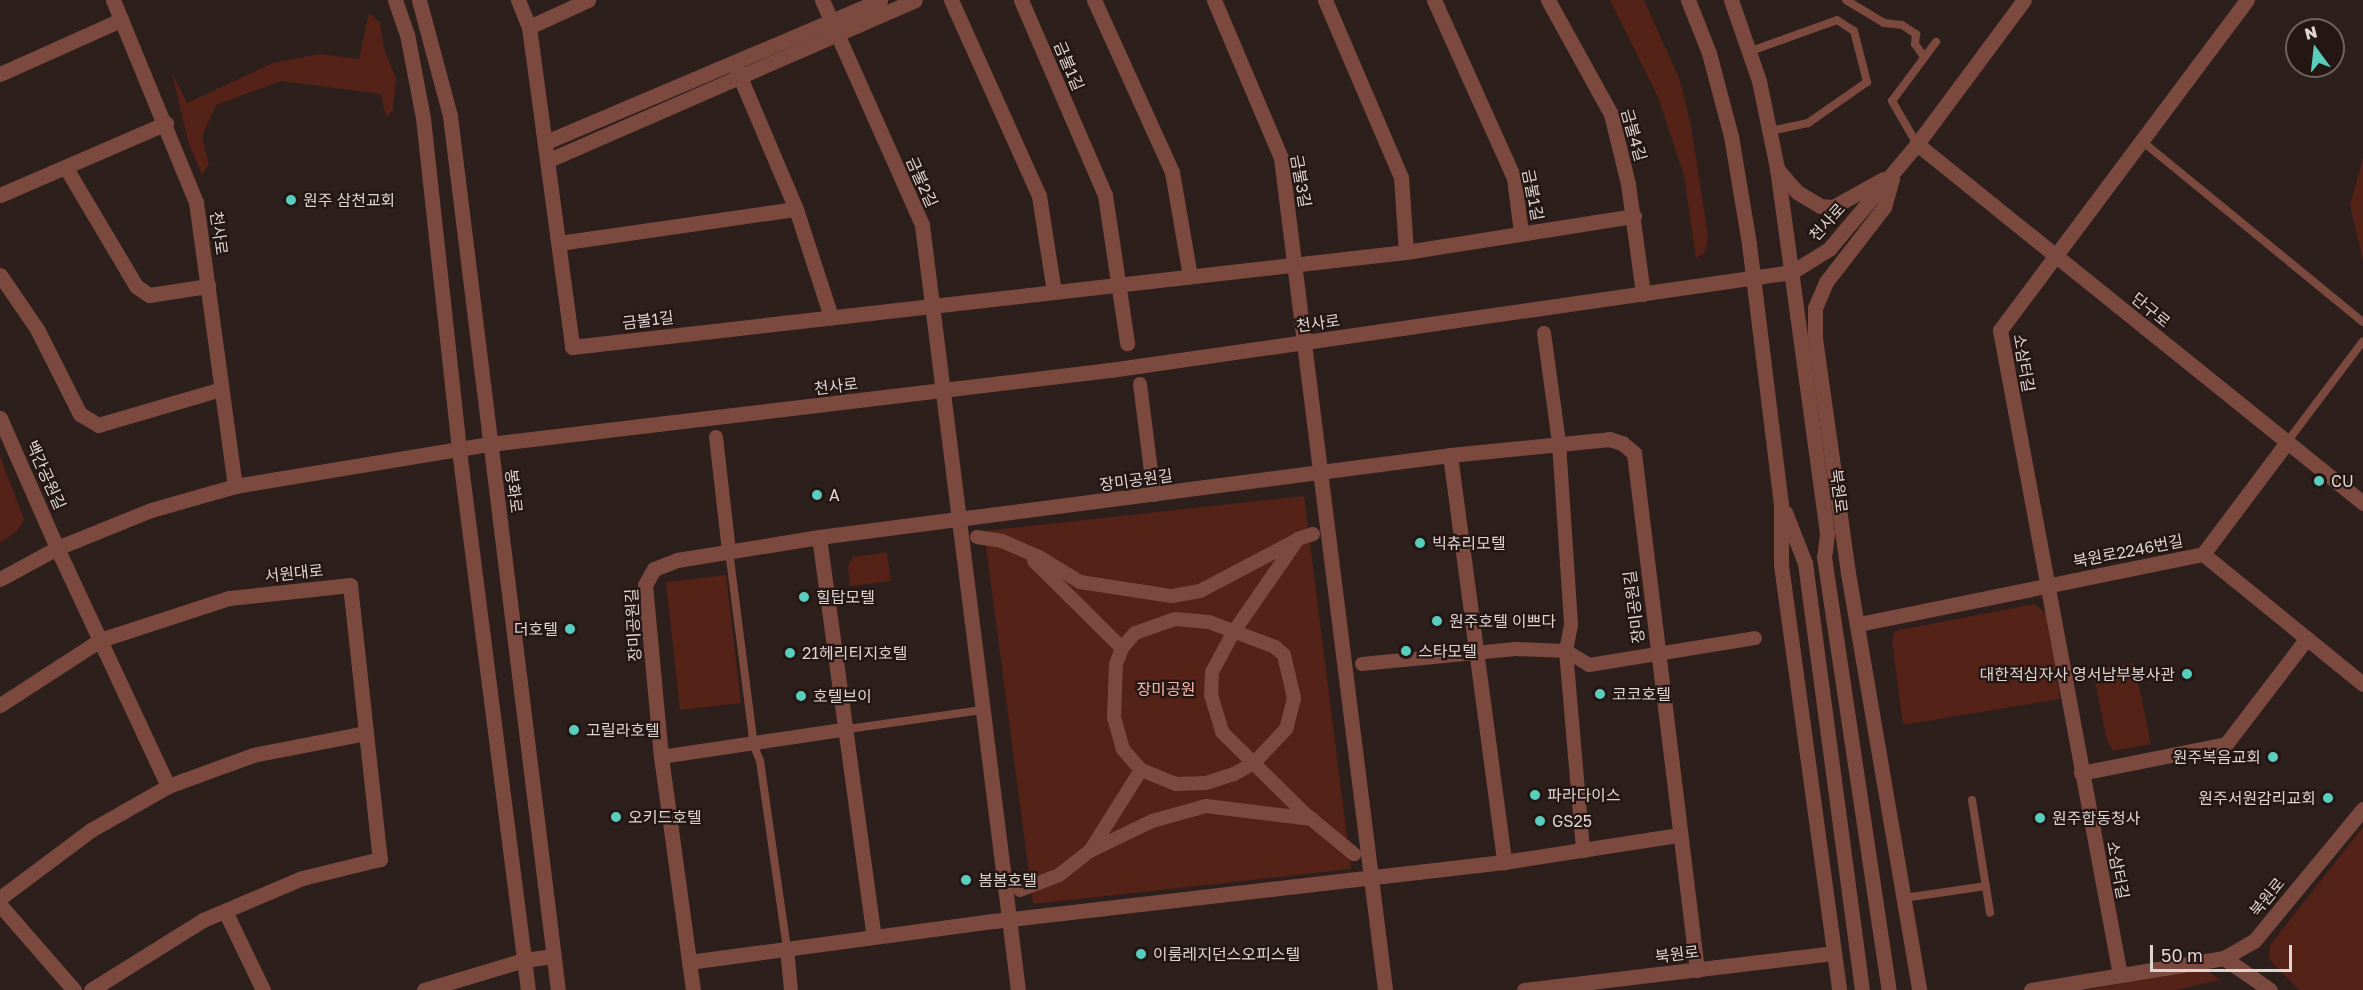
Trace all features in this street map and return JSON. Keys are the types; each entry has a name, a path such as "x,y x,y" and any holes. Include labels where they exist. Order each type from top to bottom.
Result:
{"street":[{"name":"천사로","path":"113,0 166,123 196,202 235,486"},
{"path":"395,0 407,34 423,118 459,450 528,990"},
{"name":"봉화로","path":"419,0 450,116 558,990"},
{"name":"금불1길","path":"518,0 529,27 549,160 572,346 1406,252 1634,216"},
{"path":"529,27 588,0"},
{"name":"금불2길","path":"822,0 922,225 940,392"},
{"path":"549,160 833,27 880,0"},
{"path":"833,27 915,0"},
{"path":"951,0 1040,196 1054,292"},
{"name":"금불1길","path":"1021,0 1105,195 1127,343"},
{"path":"1094,0 1172,172 1190,276"},
{"name":"금불3길","path":"1214,0 1281,158 1304,344"},
{"path":"1324,0 1401,177 1406,252"},
{"name":"금불1길","path":"1434,0 1514,178 1521,233"},
{"name":"금불4길","path":"1548,0 1611,114 1634,216 1643,294"},
{"path":"1688,0 1709,53 1731,136 1754,277 1781,503 1780,565 1839,990"},
{"name":"북원로","path":"1731,0 1751,51 1771,131 1777,168 1827,534 1824,557 1889,990"},
{"name":"천사로","path":"459,450 490,444 940,392 1304,344 1792,272 1828,249 1893,173 2024,0"},
{"name":"소삼터길","path":"2120,975 2080,773 2000,330 2143,142 2247,0"},
{"path":"0,74 121,20"},
{"path":"546,142 737,70"},
{"path":"737,70 796,209 831,317"},
{"path":"0,195 166,123"},
{"name":"단구로","path":"1917,144 2363,503"},
{"path":"66,168 136,286 149,295 208,286"},
{"path":"1777,168 1810,202 1833,207 1893,173"},
{"path":"1893,173 1884,207 1826,282 1815,308 1815,338 1848,573 1859,624 1918,990"},
{"path":"559,243 796,209"},
{"path":"0,275 37,329 80,414 98,425 221,389"},
{"path":"1544,333 1559,443 1571,625 1566,651 1583,851"},
{"path":"1304,344 1384,990"},
{"path":"1140,384 1154,495"},
{"path":"940,392 1018,990"},
{"name":"백간공원길","path":"0,418 57,548"},
{"path":"716,437 729,551"},
{"name":"장미공원길","path":"693,990 661,757 645,585 654,569 669,563 729,551 819,537 1450,455 1609,439 1622,443 1634,453 1697,970"},
{"path":"2203,554 2287,442"},
{"path":"0,579 57,548 151,510 235,486 459,450"},
{"path":"1450,455 1504,862"},
{"path":"1781,503 1805,563 1862,990"},
{"path":"977,537 1023,550 1080,582 1172,596 1200,591 1298,539 1313,534"},
{"path":"1827,534 1848,573"},
{"path":"819,537 848,729 874,936"},
{"path":"1298,539 1234,631 1212,672 1211,695 1222,732 1312,819 1354,854"},
{"path":"57,548 168,786"},
{"path":"1023,550 1122,648"},
{"name":"북원로2246번길","path":"1859,624 2203,554 2363,684"},
{"name":"서원대로","path":"0,705 100,640 229,598 350,585 380,859 302,878 189,927 92,990"},
{"path":"1175,618 1209,622 1234,631 1275,647 1284,655 1294,698 1286,729 1254,763 1206,783 1176,784 1141,770 1123,749 1114,718 1116,664 1122,648 1135,633 1175,618"},
{"path":"1362,664 1475,652 1566,651 1589,665 1755,638"},
{"path":"2080,773 2226,744 2307,638"},
{"path":"661,757 754,746 848,729"},
{"path":"0,898 91,830 168,786 263,752 365,733"},
{"path":"1090,851 1141,770"},
{"path":"1020,890 1059,876 1090,851 1152,821 1206,806 1312,819"},
{"name":"북원로","path":"2031,990 2224,958 2254,941 2363,808"},
{"path":"689,962 1009,919 1504,862 1679,835"},
{"path":"0,905 74,990"},
{"path":"225,911 263,990"},
{"path":"786,948 791,990"},
{"name":"북원로","path":"1524,990 1833,953"},
{"path":"424,990 524,960 553,956"},
{"path":"2224,958 2270,990"}],"lane":[{"path":"1846,0 1884,23 1902,25 1916,34 1916,44 1924,57"},
{"path":"1751,51 1838,20 1854,31 1867,82 1808,123 1771,131"},
{"path":"1917,144 1892,101 1936,42"},
{"path":"2143,142 2363,322"},
{"path":"2287,442 2363,341"},
{"path":"729,551 754,746 760,761 786,948"},
{"path":"848,729 982,710"},
{"path":"1972,800 1990,913"},
{"path":"1904,898 1986,886"}],"green space":[{"path":"1610,0 1644,0 1679,78 1691,126 1708,236 1705,253 1696,258 1684,176 1658,97"},
{"path":"369,13 380,22 384,49 396,78 393,110 386,117 381,94 281,81 216,105 202,136 209,164 202,175 188,141 172,73 187,103 273,63 320,54 359,59"},
{"path":"2363,158 2363,261 2350,205"},
{"path":"0,456 24,520 17,531 0,543"},
{"name":"장미공원","path":"1304,496 1351,869 1033,904 984,531"},
{"path":"887,552 891,581 850,586 848,566 853,557"},
{"path":"726,575 741,703 680,710 666,582"},
{"path":"2034,604 2047,614 2060,699 1903,725 1892,640 1895,631"},
{"path":"2134,663 2151,744 2113,751 2107,741 2093,671"},
{"path":"2363,827 2363,990 2299,990 2269,959 2270,945"},
{"path":"2203,968 2221,980 2175,990 2087,990"}],"place":[{"name":"원주 삼천교회","path":"291,200"},
{"name":"CU","path":"2319,481"},
{"name":"A","path":"817,495"},
{"name":"빅츄리모텔","path":"1420,543"},
{"name":"힐탑모텔","path":"804,597"},
{"name":"원주호텔 이쁘다","path":"1437,621"},
{"name":"더호텔","path":"570,629"},
{"name":"스타모텔","path":"1406,651"},
{"name":"21헤리티지호텔","path":"790,653"},
{"name":"대한적십자사 영서남부봉사관","path":"2187,674"},
{"name":"코코호텔","path":"1600,694"},
{"name":"호텔브이","path":"801,696"},
{"name":"고릴라호텔","path":"574,730"},
{"name":"원주복음교회","path":"2273,757"},
{"name":"파라다이스","path":"1535,795"},
{"name":"원주서원감리교회","path":"2328,798"},
{"name":"오키드호텔","path":"616,817"},
{"name":"원주합동청사","path":"2040,818"},
{"name":"GS25","path":"1540,821"},
{"name":"봄봄호텔","path":"966,880"},
{"name":"이룸레지던스오피스텔","path":"1141,954"}]}
